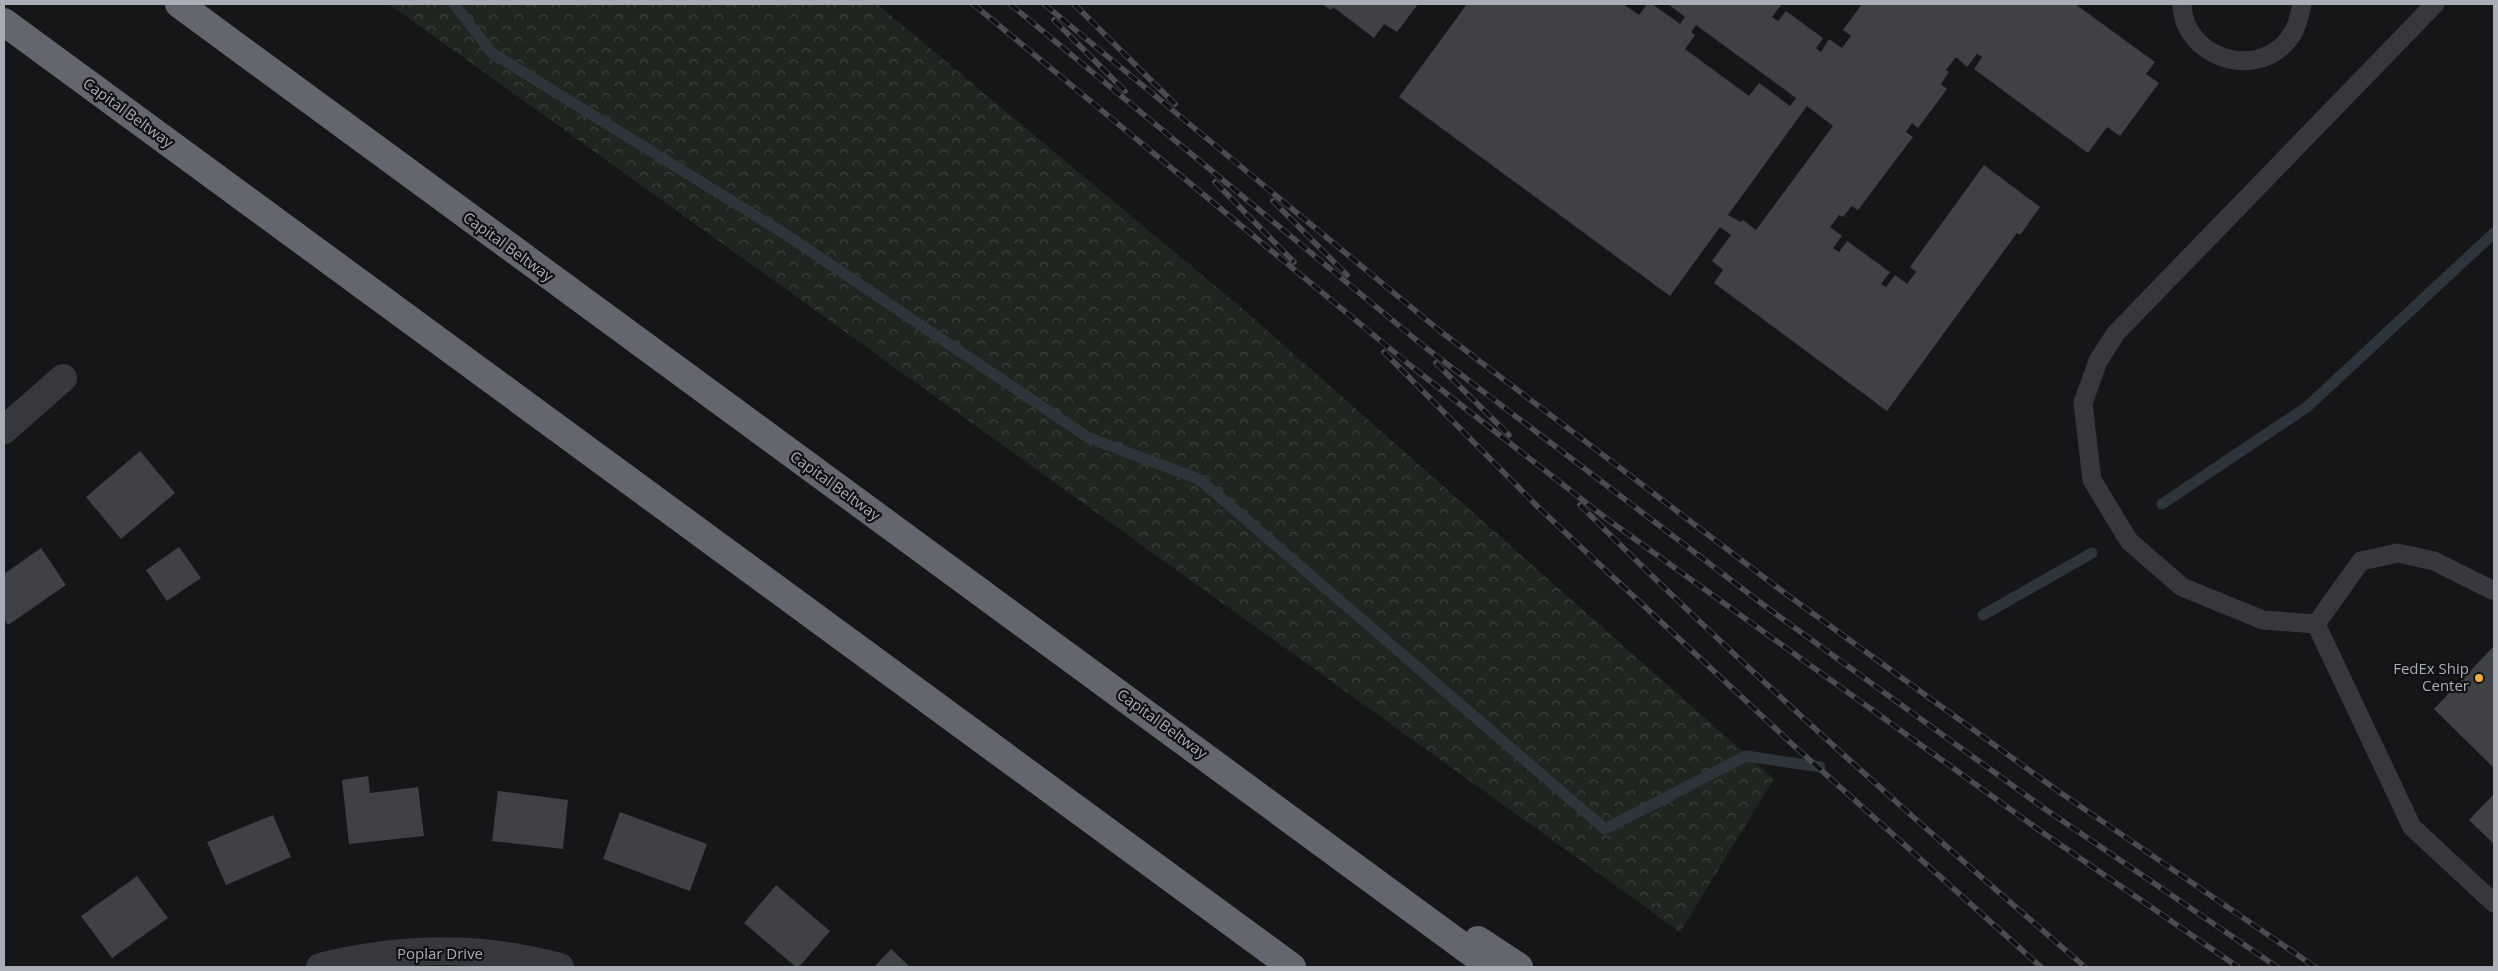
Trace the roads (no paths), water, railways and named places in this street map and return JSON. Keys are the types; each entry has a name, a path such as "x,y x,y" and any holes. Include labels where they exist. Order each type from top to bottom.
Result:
{"highway":[{"name":"Capital Beltway","path":"179,4 1491,967"},
{"name":"Capital Beltway","path":"4,22 1292,967"},
{"path":"1177,735 1519,967"}],"street":[{"path":"4,430 62,378"},
{"name":"Poplar Drive","path":"320,967 358,958 416,951 482,952 560,967"}],"lane":[{"path":"2182,4 2187,26 2198,43 2214,55 2234,61 2254,60 2277,49 2288,40 2298,22 2302,4"},
{"path":"2316,624 2263,620 2182,587 2129,541 2092,480 2083,403 2098,361 2116,333 2435,4"},
{"path":"2316,624 2362,561 2398,553 2434,561 2492,590"},
{"path":"2316,624 2412,827 2494,903"}],"waterway":[{"path":"454,4 492,53 785,234 1089,438 1199,479 1605,829 1746,756 1820,767"},
{"path":"2162,504 2307,407 2494,233"},
{"path":"1983,615 2092,553"}],"railway":[{"path":"973,4 1411,366 1607,519 2039,830 2238,967"},
{"path":"1010,4 1426,348 1773,612 2045,809 2277,967"},
{"path":"1044,4 1440,331 1786,594 2058,791 2315,967"},
{"path":"1074,4 1175,104"},
{"path":"1054,20 1125,91"},
{"path":"1215,182 1294,262"},
{"path":"1273,201 1347,275"},
{"path":"1384,352 1539,508 1792,744 2041,967"},
{"path":"1436,363 1509,435"},
{"path":"1580,505 1703,625 1828,741 2085,967"}],"place":[{"name":"FedEx Ship Center","path":"2479,678"}]}
